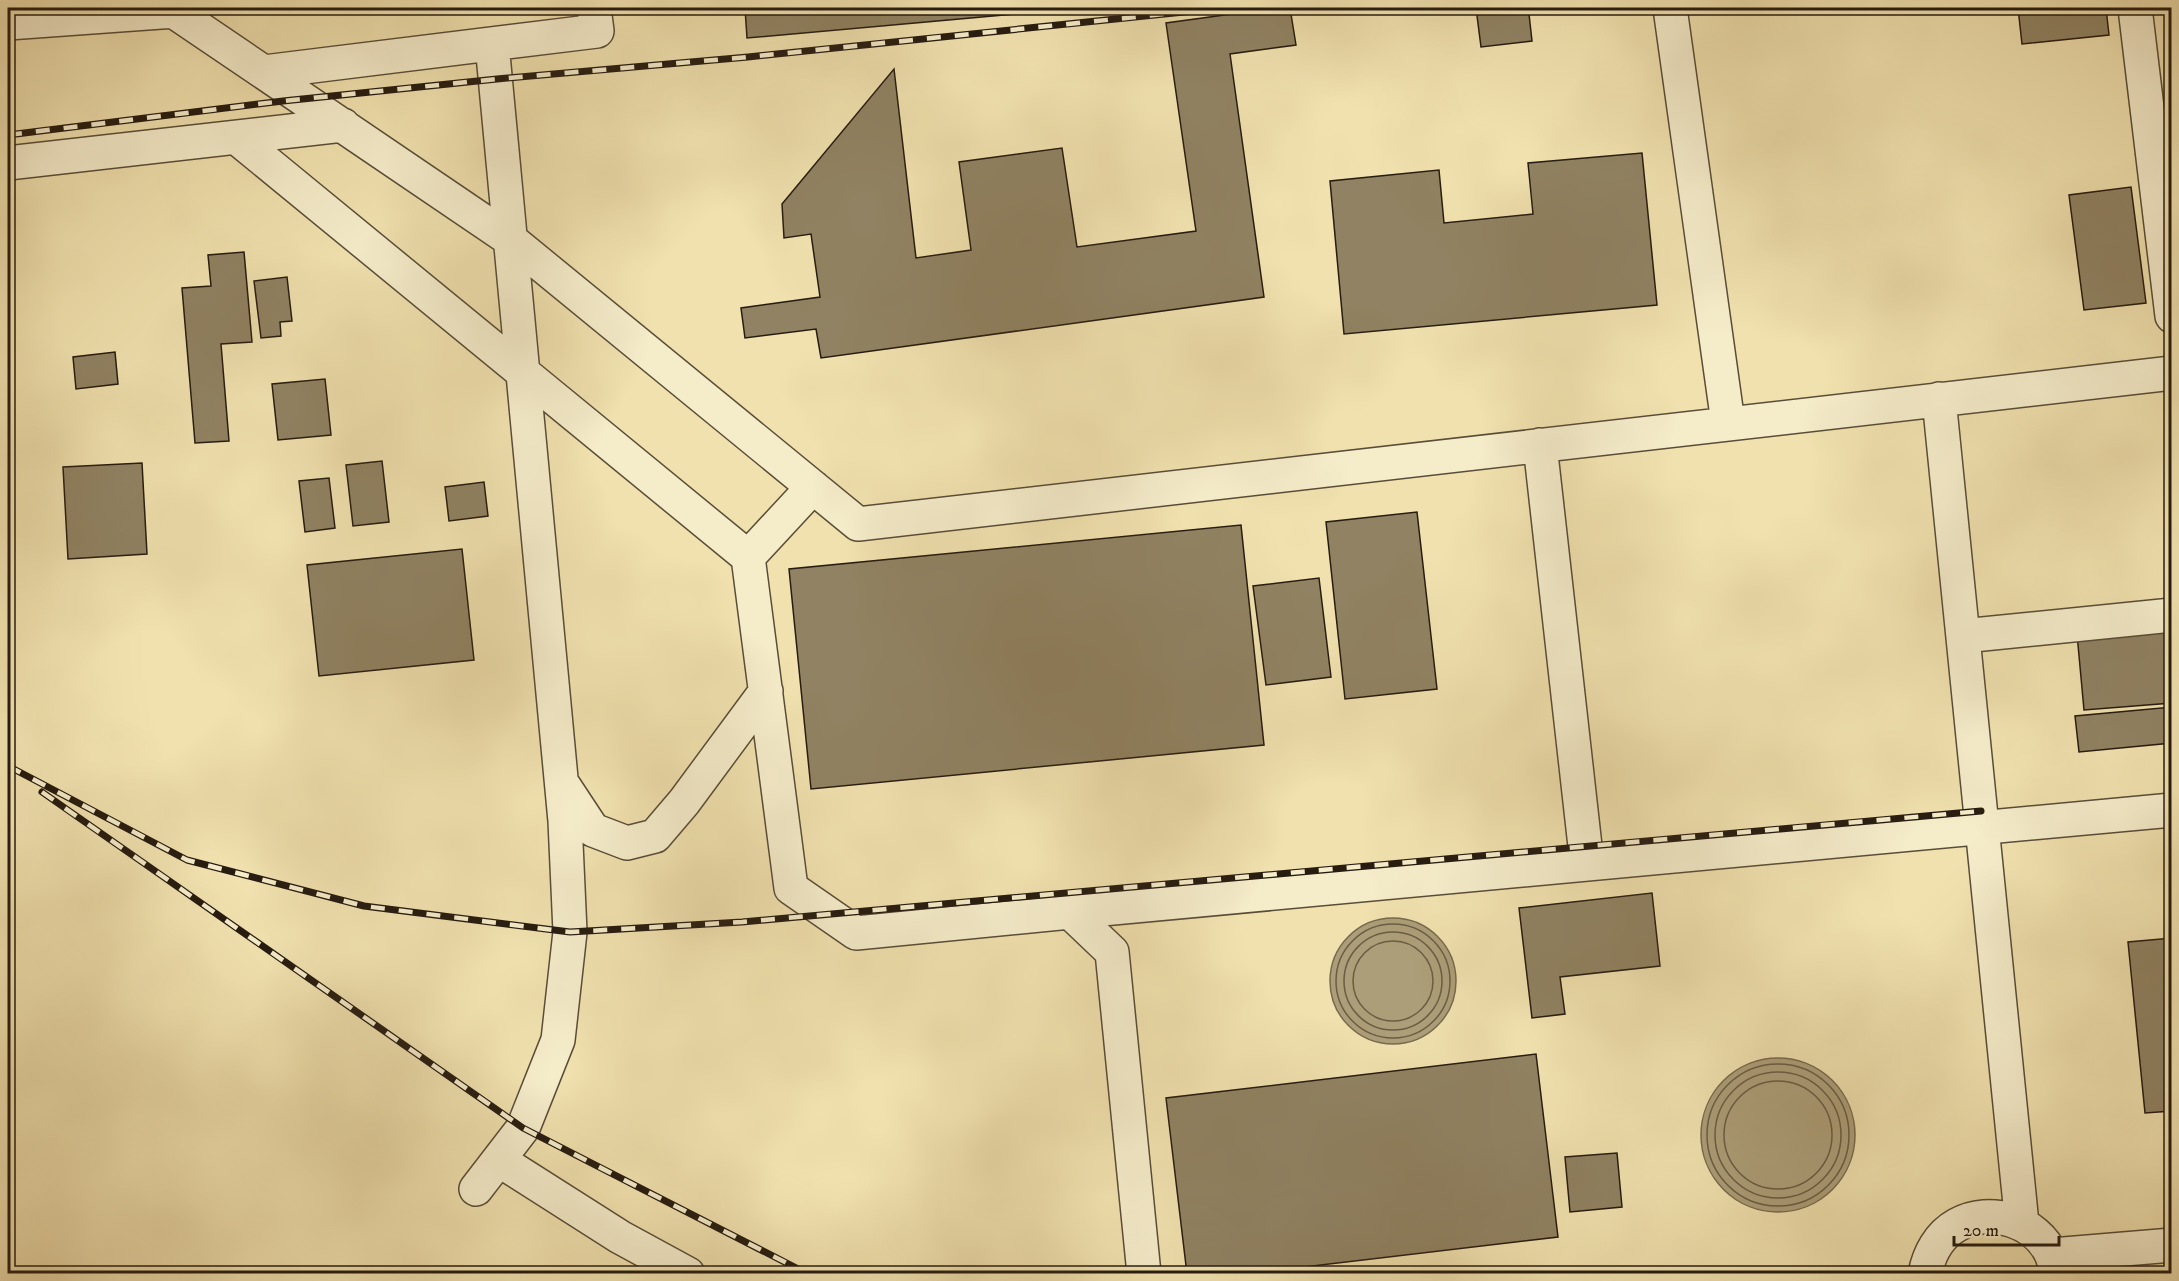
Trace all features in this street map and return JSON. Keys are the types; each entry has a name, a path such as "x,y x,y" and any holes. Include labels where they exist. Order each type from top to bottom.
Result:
{"lane":[{"path":"264,72 597,31 594,8"},
{"path":"1670,8 1728,423"},
{"path":"2135,8 2172,316"},
{"path":"8,23 172,9 511,240 858,524 2172,373"},
{"path":"476,1189 523,1128 558,1040 570,932 562,782 492,44"},
{"path":"8,163 343,125"},
{"path":"237,138 748,557 791,888 856,933 2172,810"},
{"path":"1939,399 2022,1224"},
{"path":"1540,445 1587,864"},
{"path":"748,557 813,487"},
{"path":"1963,636 2172,615"},
{"path":"562,782 593,830 627,843 655,836 684,802 766,691"},
{"path":"1070,912 1112,952 1144,1274"},
{"path":"499,1160 620,1237 688,1274"},
{"path":"1925,1274 1928,1258 1940,1239 1957,1225 1978,1218 2001,1217 2022,1224 2039,1237 2054,1264 2172,1245"}],"water":[{"path":"1393,918 1417,923 1438,936 1451,957 1456,981 1451,1005 1438,1026 1417,1039 1393,1044 1369,1039 1348,1026 1335,1005 1330,981 1335,957 1348,936 1369,923"},
{"path":"1778,1058 1807,1064 1821,1071 1832,1081 1842,1092 1849,1106 1855,1135 1849,1164 1842,1178 1832,1189 1821,1199 1807,1206 1778,1212 1749,1206 1735,1199 1724,1189 1714,1178 1707,1164 1701,1135 1707,1106 1714,1092 1724,1081 1735,1071 1749,1064"}],"building":[{"path":"745,8 1081,8 747,38"},
{"path":"1275,8 1290,8 1296,45 1230,54 1264,297 821,358 816,329 745,338 741,308 820,297 811,234 784,238 782,204 894,69 916,258 971,250 959,162 1062,148 1077,247 1196,231 1166,23"},
{"path":"1476,8 1549,8 1550,12 1529,14 1532,41 1481,47"},
{"path":"2018,8 2106,8 2109,35 2022,44"},
{"path":"1642,153 1657,305 1344,334 1330,181 1439,170 1444,223 1533,214 1528,163"},
{"path":"2131,187 2146,303 2084,310 2069,195"},
{"path":"244,252 252,342 221,344 229,441 195,443 182,288 211,286 208,255"},
{"path":"287,277 292,321 280,322 281,336 261,338 254,281"},
{"path":"115,352 118,384 76,389 73,357"},
{"path":"325,379 331,435 278,440 272,384"},
{"path":"382,461 389,522 353,526 346,465"},
{"path":"142,463 147,554 68,559 63,467"},
{"path":"329,478 335,528 305,532 299,481"},
{"path":"484,482 488,516 449,521 445,487"},
{"path":"1417,512 1437,689 1345,699 1326,522"},
{"path":"1241,525 1264,745 811,789 789,569"},
{"path":"462,549 474,660 319,676 307,565"},
{"path":"1319,578 1331,677 1266,685 1253,586"},
{"path":"2172,625 2172,703 2084,710 2077,634"},
{"path":"2172,707 2172,743 2079,752 2075,716"},
{"path":"1652,893 1660,966 1560,977 1565,1014 1532,1018 1519,908"},
{"path":"2172,938 2172,1111 2145,1113 2128,942"},
{"path":"1536,1054 1558,1237 1244,1274 1187,1274 1166,1098"},
{"path":"1617,1153 1622,1207 1570,1212 1565,1157"}],"railway":[{"path":"8,135 283,101 748,57 1223,8"},
{"path":"8,766 187,860 364,906 570,932 742,922 1981,811"},
{"path":"42,792 523,1128 808,1274"}]}
